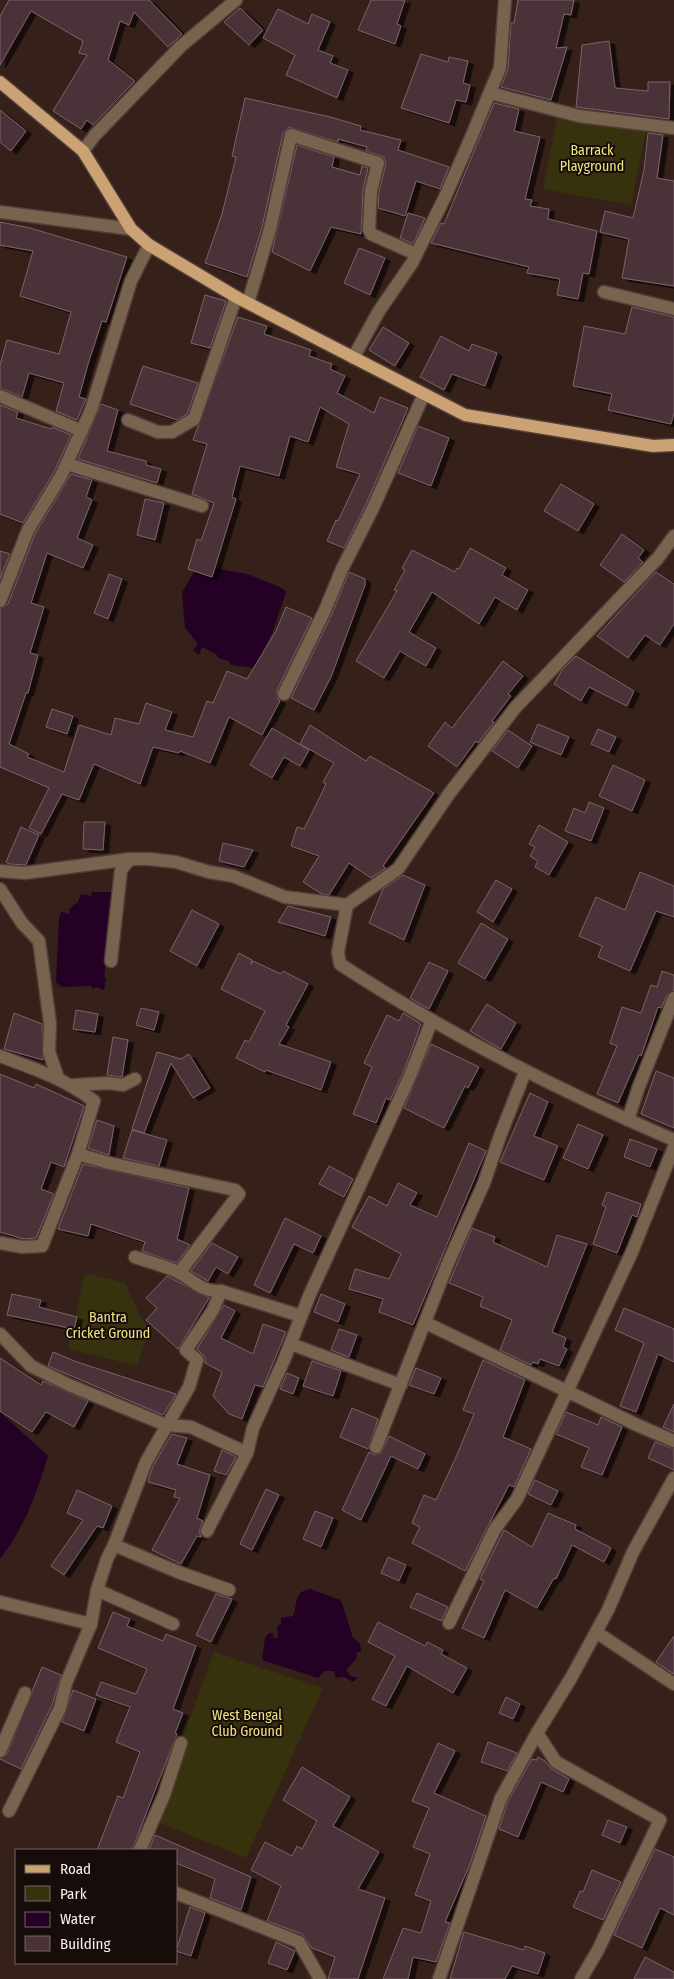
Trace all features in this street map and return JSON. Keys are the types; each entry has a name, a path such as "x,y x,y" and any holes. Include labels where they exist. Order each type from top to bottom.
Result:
{"main road":[{"path":"0,82 83,151 131,229 149,245 236,297 465,415 653,446 674,445"}],"street":[{"path":"83,151 95,135 181,46 236,0"},
{"path":"354,358 378,311 416,254 446,197 490,93 500,68 505,0"},
{"path":"490,93 579,116 674,128"},
{"path":"248,303 270,229 291,135 378,163 371,191 369,228 371,234 416,254"},
{"path":"0,212 131,229"},
{"path":"0,601 28,530 67,464 91,410 131,281 149,245"},
{"path":"604,292 674,309"},
{"path":"128,420 158,432 172,432 194,419 236,297"},
{"path":"284,694 325,610 342,569 373,508 424,394"},
{"path":"0,396 82,431"},
{"path":"67,464 202,506"},
{"path":"0,871 25,873 130,860 176,862 210,872 234,876 285,897 347,905 398,869 449,794 515,708 645,572 673,539"},
{"path":"111,962 121,870 130,860"},
{"path":"0,889 22,923 39,941 50,1023 49,1052 58,1078"},
{"path":"347,905 338,952 340,964 432,1020 526,1072 674,1140"},
{"path":"628,1120 638,1089 674,998"},
{"path":"207,1531 247,1453 253,1428 410,1076 432,1020"},
{"path":"0,1056 39,1069 73,1085 94,1101 78,1154 42,1246 22,1247 0,1243"},
{"path":"376,1447 448,1263 484,1183 500,1136 526,1072"},
{"path":"73,1085 108,1083 123,1085 134,1079"},
{"path":"449,1623 495,1529 516,1499 632,1252 674,1148"},
{"path":"78,1154 109,1163 235,1190 239,1194 179,1273"},
{"path":"135,1257 179,1273 195,1285 214,1292 221,1291 302,1316"},
{"path":"9,1811 60,1708 66,1683 91,1624 97,1590 106,1559 114,1545 146,1462 166,1424 189,1387 198,1360 186,1350 213,1310 221,1291"},
{"path":"426,1323 674,1441"},
{"path":"0,1334 31,1366 69,1385 166,1424 191,1426 247,1453"},
{"path":"291,1344 401,1386"},
{"path":"439,1979 501,1798 537,1732 596,1632 633,1552 674,1478"},
{"path":"114,1545 178,1572 229,1590"},
{"path":"97,1590 173,1624"},
{"path":"0,1602 91,1624"},
{"path":"596,1632 674,1684"},
{"path":"0,1751 25,1693"},
{"path":"537,1732 556,1762 660,1820 598,1950 581,1979"},
{"path":"140,1849 164,1795 181,1743"},
{"path":"178,1894 298,1942 320,1979"}],"green space":[{"name":"Barrack Playground","path":"558,114 647,128 631,205 543,189"},
{"name":"Bantra Cricket Ground","path":"85,1273 125,1283 142,1320 149,1328 137,1366 68,1349"},
{"name":"West Bengal Club Ground","path":"214,1652 323,1688 246,1858 153,1820"}],"water":[{"path":"209,567 247,574 282,588 286,592 273,631 255,668 231,665 229,661 218,658 217,655 202,647 199,655 193,650 198,644 185,628 182,592 196,569"},
{"path":"92,892 114,892 104,990 96,987 93,989 91,986 61,987 56,982 61,912 70,914 69,909 78,902 81,894 91,896"},
{"path":"0,1412 48,1456 23,1523 0,1559"},
{"path":"310,1589 340,1600 342,1603 353,1638 360,1643 361,1652 357,1652 356,1659 346,1670 351,1676 358,1678 353,1682 344,1677 336,1678 334,1671 325,1671 318,1678 262,1660 265,1638 269,1633 273,1633 273,1638 278,1638 277,1627 281,1624 281,1618 293,1616 298,1595"}],"building":[{"path":"9,0 149,0 182,34 168,47 134,12 129,25 120,21 108,60 135,81 93,125 87,120 81,129 53,111 87,55 79,53 83,41 31,11 0,65 0,16"},
{"path":"371,0 405,0 397,24 401,26 395,44 358,30"},
{"path":"518,0 574,0 571,15 564,14 556,48 567,47 551,100 501,87 508,69 511,23 514,23"},
{"path":"240,8 263,30 249,45 224,22"},
{"path":"278,9 308,24 312,14 330,22 318,50 333,56 330,63 348,70 337,98 286,75 295,55 263,38"},
{"path":"609,41 615,88 648,91 648,82 670,82 669,119 576,107 582,45"},
{"path":"421,54 448,62 449,57 468,61 463,83 470,85 466,102 456,100 449,123 401,108"},
{"path":"245,98 361,126 360,130 401,140 398,150 449,167 440,189 416,181 405,216 378,208 379,192 386,164 384,157 366,151 367,147 338,139 338,142 289,127 283,133 262,227 247,277 205,263 222,214 236,157 232,156"},
{"path":"494,103 519,109 514,131 540,137 525,199 532,200 530,206 549,209 548,219 597,231 589,274 583,273 578,299 557,295 560,279 527,273 529,267 431,243 441,223 444,224"},
{"path":"0,110 26,131 11,151 0,142"},
{"path":"648,133 663,135 657,178 674,181 674,286 622,278 629,239 600,232 605,211 633,218 644,170"},
{"path":"297,145 334,157 332,167 360,175 362,166 368,168 363,190 361,234 331,227 310,271 272,252"},
{"path":"408,213 425,218 413,244 400,238"},
{"path":"0,222 30,228 127,257 106,322 102,321 88,364 79,397 86,399 77,420 56,411 64,383 29,373 22,397 0,388 0,365 7,340 59,354 71,312 20,296 33,251 0,245"},
{"path":"359,248 385,258 370,295 344,283"},
{"path":"205,295 226,301 210,348 191,343"},
{"path":"632,307 674,317 674,413 671,424 608,410 612,394 573,386 584,326 625,334"},
{"path":"238,317 267,326 264,334 311,350 309,356 332,364 330,369 345,376 337,393 374,413 380,397 408,408 366,504 344,548 327,541 360,474 336,467 349,424 320,407 308,442 290,436 279,476 240,466 232,497 236,499 212,577 188,569 197,539 201,541 214,503 192,494 207,444 193,440"},
{"path":"383,327 409,343 395,366 369,350"},
{"path":"441,336 469,351 472,344 497,353 485,386 452,374 444,390 420,377"},
{"path":"143,366 198,383 187,414 177,420 130,404"},
{"path":"101,404 118,410 107,451 146,461 146,465 161,469 157,483 78,459"},
{"path":"0,405 18,412 16,418 51,429 52,427 71,435 54,472 23,523 0,514"},
{"path":"418,426 449,438 431,486 398,473"},
{"path":"71,474 92,480 86,497 92,500 77,538 93,545 83,568 47,553 31,603 44,607 30,653 38,655 28,693 26,693 9,744 29,754 27,757 64,772 79,725 111,735 115,718 139,724 146,703 172,712 165,730 193,737 207,701 213,703 227,671 247,679 276,631 286,607 312,618 277,690 277,698 280,701 262,735 229,717 210,763 180,751 179,753 153,747 140,784 94,764 79,800 62,794 41,834 29,828 49,788 0,767 0,609 8,604 35,534"},
{"path":"561,484 594,504 578,531 544,511"},
{"path":"145,499 164,503 155,540 137,535"},
{"path":"622,534 644,550 638,558 643,562 624,582 600,565"},
{"path":"470,548 506,568 502,575 528,590 517,610 495,597 479,624 432,592 409,632 436,648 426,666 400,651 384,678 356,661 397,591 394,590 405,570 402,568 412,550 455,572 457,568 459,569"},
{"path":"0,551 10,554 0,579"},
{"path":"349,572 365,579 365,585 331,677 314,710 291,698 332,614"},
{"path":"656,572 674,584 674,624 660,645 645,635 628,658 597,636"},
{"path":"109,574 122,579 108,619 94,613"},
{"path":"576,656 634,691 627,706 589,687 581,701 554,684 562,670"},
{"path":"503,661 523,676 508,694 511,696 492,721 494,722 478,743 476,741 457,767 428,746 445,722 452,728"},
{"path":"52,709 73,716 67,734 46,727"},
{"path":"538,724 569,737 561,755 530,742"},
{"path":"310,725 366,761 370,756 434,793 383,866 386,868 371,878 349,863 329,895 322,894 303,882 319,856 291,846 297,827 304,829 326,784 323,782 334,763 300,744"},
{"path":"272,728 309,750 300,766 284,757 272,778 250,765"},
{"path":"598,729 616,737 609,752 591,744"},
{"path":"508,730 532,746 518,768 492,751"},
{"path":"613,765 645,780 632,811 599,796"},
{"path":"589,802 604,808 591,841 565,831 574,808 585,813"},
{"path":"84,822 105,822 103,850 83,849"},
{"path":"539,825 568,842 549,875 535,867 538,861 530,856 535,847 529,844"},
{"path":"21,827 39,835 26,865 9,864 6,862"},
{"path":"223,843 253,850 244,867 219,861"},
{"path":"640,872 674,886 674,917 656,911 630,971 598,957 602,946 579,936 596,897 625,910"},
{"path":"403,875 425,885 404,940 369,923 383,889"},
{"path":"496,880 512,889 493,922 477,912"},
{"path":"288,906 331,917 325,936 278,922"},
{"path":"192,910 219,924 197,966 170,951"},
{"path":"481,923 508,939 485,979 458,963"},
{"path":"239,953 252,960 251,964 253,961 281,974 283,971 308,984 286,1025 289,1027 279,1044 331,1062 321,1090 266,1070 265,1072 236,1058 245,1040 249,1042 265,1011 221,989"},
{"path":"429,962 448,971 429,1009 410,998"},
{"path":"662,971 674,975 674,990 667,995 661,1008 658,1007 641,1056 639,1055 618,1103 597,1094 617,1046 610,1043 622,1007 641,1013 651,985 657,987"},
{"path":"487,1004 516,1023 501,1049 470,1031"},
{"path":"141,1008 159,1012 154,1030 136,1025"},
{"path":"76,1010 98,1014 95,1032 73,1029"},
{"path":"14,1013 42,1024 43,1060 4,1049"},
{"path":"403,1013 421,1024 403,1073 390,1100 386,1098 376,1123 353,1114 372,1067 364,1063 387,1015 399,1021"},
{"path":"113,1037 128,1040 122,1077 107,1075"},
{"path":"431,1044 479,1067 468,1088 465,1086 444,1128 404,1108"},
{"path":"157,1052 181,1059 189,1054 210,1088 193,1098 171,1063 144,1133 132,1129"},
{"path":"656,1071 674,1078 674,1128 641,1114"},
{"path":"0,1074 34,1088 36,1084 84,1106 64,1167 51,1162 41,1189 54,1194 36,1238 24,1239 0,1232"},
{"path":"530,1093 548,1102 534,1136 558,1146 544,1180 500,1162"},
{"path":"97,1120 114,1126 109,1155 88,1148"},
{"path":"578,1124 603,1135 588,1169 563,1158"},
{"path":"132,1130 167,1140 159,1166 123,1158"},
{"path":"630,1139 657,1149 650,1167 624,1157"},
{"path":"469,1143 486,1151 413,1325 379,1312 383,1299 349,1289 355,1269 389,1279 401,1254 352,1227 369,1196 387,1206 398,1183 417,1193 410,1205 437,1217"},
{"path":"83,1164 189,1188 177,1239 190,1245 177,1263 142,1251 145,1242 91,1224 88,1236 58,1229"},
{"path":"329,1166 353,1179 344,1197 319,1184"},
{"path":"607,1192 641,1204 637,1217 632,1215 617,1253 593,1244 606,1207 602,1205"},
{"path":"285,1218 321,1236 313,1253 294,1244 270,1293 254,1285"},
{"path":"472,1228 495,1237 493,1242 547,1267 557,1235 587,1244 552,1332 566,1338 563,1347 567,1349 559,1366 540,1359 538,1364 533,1362 531,1365 500,1350 512,1320 480,1306 483,1297 449,1283"},
{"path":"212,1243 238,1257 228,1274 216,1267 208,1281 191,1271"},
{"path":"167,1276 209,1298 178,1349 146,1320 157,1308 146,1298"},
{"path":"12,1294 41,1300 39,1307 77,1317 74,1329 7,1315"},
{"path":"321,1294 345,1304 338,1322 314,1312"},
{"path":"224,1305 235,1311 221,1338 253,1354 263,1324 286,1332 263,1387 255,1385 242,1419 229,1414 213,1396 222,1372 205,1363 205,1357 197,1349"},
{"path":"624,1308 674,1329 674,1362 658,1354 636,1412 620,1406 644,1343 615,1330"},
{"path":"339,1329 357,1335 349,1357 331,1350"},
{"path":"53,1352 77,1362 176,1394 163,1415 48,1366"},
{"path":"0,1358 41,1385 43,1381 88,1401 74,1427 46,1412 32,1432 0,1411"},
{"path":"483,1360 525,1380 503,1437 531,1449 514,1487 509,1485 465,1571 412,1543 420,1527 412,1523 424,1495 436,1500 456,1457 474,1414 463,1410"},
{"path":"312,1361 341,1371 333,1396 303,1386"},
{"path":"416,1368 441,1378 434,1394 409,1385"},
{"path":"287,1373 299,1378 293,1394 280,1389"},
{"path":"674,1404 674,1432 663,1427"},
{"path":"352,1408 378,1419 368,1449 340,1437"},
{"path":"566,1412 598,1425 601,1417 622,1427 602,1475 581,1467 589,1448 556,1434"},
{"path":"172,1434 187,1438 177,1464 210,1475 197,1518 203,1521 199,1531 201,1537 197,1536 181,1564 152,1550 180,1498 174,1497 176,1490 148,1482 153,1466"},
{"path":"389,1436 425,1454 418,1469 391,1456 361,1520 342,1510 369,1452 374,1455 381,1453"},
{"path":"655,1442 674,1449 674,1470 648,1458"},
{"path":"222,1450 236,1457 226,1475 214,1471"},
{"path":"535,1480 558,1491 551,1505 528,1494"},
{"path":"266,1489 279,1495 252,1550 240,1544"},
{"path":"77,1490 112,1506 103,1528 97,1526 64,1575 51,1566 83,1520 67,1513"},
{"path":"315,1511 333,1518 321,1547 303,1539"},
{"path":"548,1513 576,1525 575,1529 611,1548 604,1562 572,1545 556,1579 554,1578 537,1608 505,1590 484,1638 462,1628 484,1581 480,1579 504,1530 532,1547"},
{"path":"388,1557 406,1565 399,1581 381,1573"},
{"path":"417,1593 448,1607 441,1621 410,1607"},
{"path":"216,1594 232,1599 211,1642 196,1635"},
{"path":"113,1612 130,1619 127,1626 163,1641 166,1634 196,1646 173,1709 183,1713 175,1733 177,1734 132,1849 97,1849 118,1796 123,1798 140,1752 116,1742 130,1707 96,1695 101,1682 136,1694 147,1669 98,1648"},
{"path":"378,1622 425,1646 427,1642 443,1650 441,1654 467,1668 453,1693 407,1666 386,1706 372,1699 395,1656 368,1642"},
{"path":"674,1636 674,1674 656,1662"},
{"path":"42,1667 61,1675 52,1705 21,1769 0,1759 7,1754"},
{"path":"73,1690 96,1699 84,1731 62,1722"},
{"path":"506,1697 520,1704 513,1719 499,1713"},
{"path":"488,1742 517,1753 507,1771 481,1762"},
{"path":"438,1743 455,1751 434,1793 486,1816 470,1864 445,1922 450,1923 436,1962 413,1957 408,1979 383,1979 403,1928 421,1933 431,1901 415,1895 430,1854 413,1847 429,1808 412,1801"},
{"path":"538,1757 545,1761 552,1769 569,1779 563,1792 541,1782 518,1837 499,1829 508,1801 532,1759 537,1760"},
{"path":"302,1767 350,1797 333,1826 379,1852 358,1889 385,1898 358,1979 328,1979 335,1957 312,1948 302,1934 267,1921 281,1886 251,1870 265,1842 292,1856 297,1846 302,1849 317,1821 283,1800"},
{"path":"608,1820 627,1827 620,1843 602,1835"},
{"path":"155,1835 251,1877 241,1910 210,1898 215,1879 178,1864 178,1849 149,1849"},
{"path":"655,1849 674,1857 674,1915 660,1908 642,1948 614,1935"},
{"path":"592,1870 621,1882 603,1920 573,1907 580,1891 583,1892"},
{"path":"190,1907 205,1913 191,1956 178,1952 178,1945"},
{"path":"464,1932 524,1950 525,1946 545,1953 538,1974 512,1966 505,1979 450,1979"},
{"path":"276,1942 295,1951 287,1970 268,1963"},
{"path":"645,1957 674,1972 674,1979 634,1979"}]}
